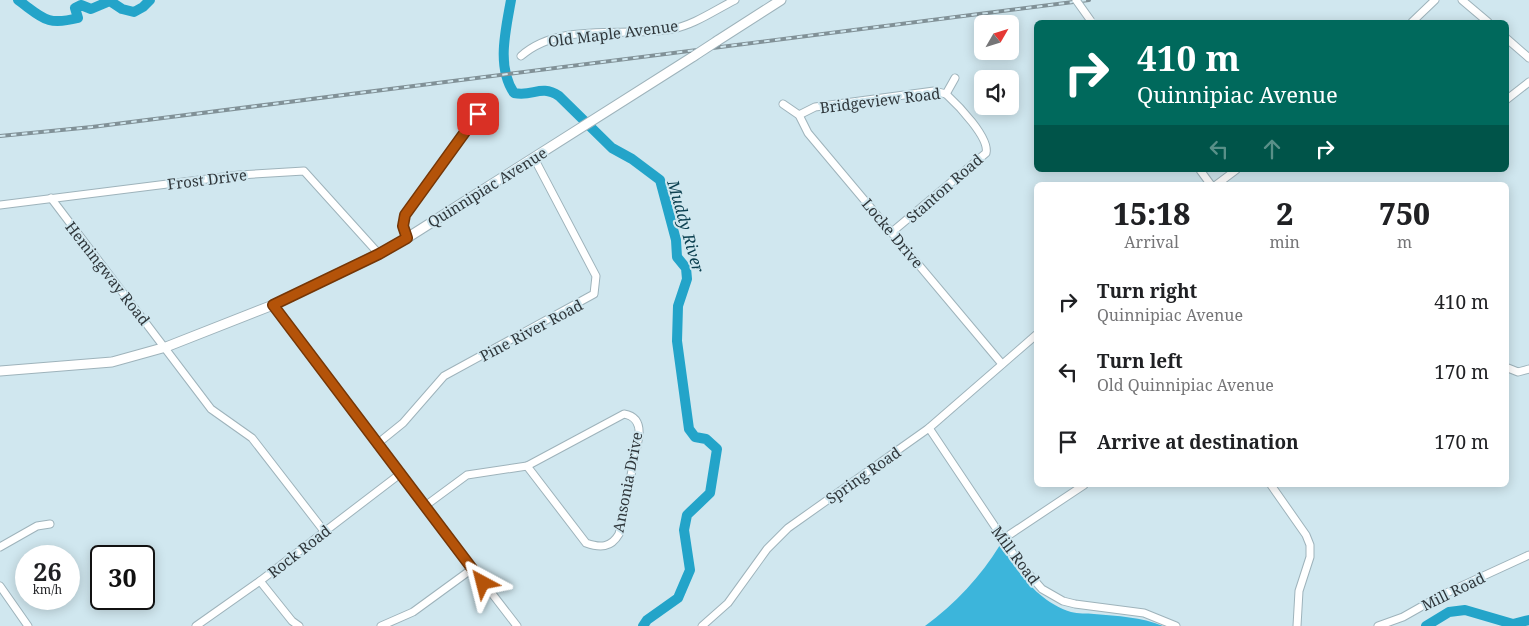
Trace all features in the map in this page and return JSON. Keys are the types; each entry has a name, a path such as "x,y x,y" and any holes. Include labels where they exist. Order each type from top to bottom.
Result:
{"main road":[{"name":"Quinnipiac Avenue","path":"0,371 112,362 166,347 273,305 379,254 407,238 781,0"}],"street":[{"name":"Old Maple Avenue","path":"521,56 534,45 559,36 674,29 735,0"},
{"path":"1076,0 1091,20"},
{"path":"1414,20 1435,0"},
{"path":"1462,0 1486,20"},
{"path":"1509,40 1528,53"},
{"name":"Bridgeview Road","path":"799,115 815,107 934,92 946,94 955,78"},
{"path":"1509,98 1529,82"},
{"name":"Stanton Road","path":"892,232 986,154 987,143 946,94"},
{"path":"407,238 403,226 405,215 490,98"},
{"name":"Locke Drive","path":"783,104 799,115 808,132 1002,364"},
{"name":"Pine River Road","path":"377,444 403,423 444,376 594,294 597,286 596,276 534,158"},
{"name":"Frost Drive","path":"0,205 239,175 304,171 379,254"},
{"path":"1202,172 1210,182"},
{"path":"1220,182 1233,172"},
{"name":"Hemingway Road","path":"51,198 166,347 211,409 252,438 324,531"},
{"path":"273,305 517,626"},
{"name":"Spring Road","path":"702,626 728,604 767,549 788,528 929,428 1034,338"},
{"path":"1509,368 1518,372 1529,369"},
{"name":"Ansonia Drive","path":"425,506 467,475 527,466 624,414 633,417 638,423 639,436 619,534 610,544 600,547 586,543 527,466"},
{"name":"Mill Road","path":"929,428 1032,580 1052,596 1075,604 1144,614 1176,626"},
{"name":"Rock Road","path":"196,626 260,581 400,474"},
{"path":"1004,540 1081,487"},
{"path":"1272,487 1306,534 1310,545 1310,557 1298,591 1297,626"},
{"path":"0,547 37,526 50,524"},
{"name":"Mill Road","path":"1378,626 1403,617 1442,596 1529,555"},
{"path":"381,626 413,612 472,569"},
{"path":"260,581 299,626"},
{"path":"0,586 28,626"}],"shaded area":[{"path":"1000,545 1021,575 1038,593 1059,607 1074,613 1129,617 1163,626 925,626 967,589"}],"waterway":[{"name":"Muddy River","path":"18,0 33,12 52,21 78,18 75,8 81,5 91,9 110,1 122,9 134,12 150,0"},
{"name":"Muddy River","path":"511,0 505,35 504,60 508,83 514,93 547,91 559,96 612,148 632,159 660,180 676,240 677,257 686,268 687,279 678,306 677,341 689,429 695,437 706,439 717,449 710,493 687,515 684,530 690,570 678,598 647,620 643,626"},
{"name":"Muddy River","path":"1426,626 1449,612 1465,610 1513,624 1529,620"}],"railway":[{"path":"0,136 92,127 1089,0"}],"route":[{"path":"478,114 405,215 403,226 407,238 379,254 273,305 483,583"}]}
